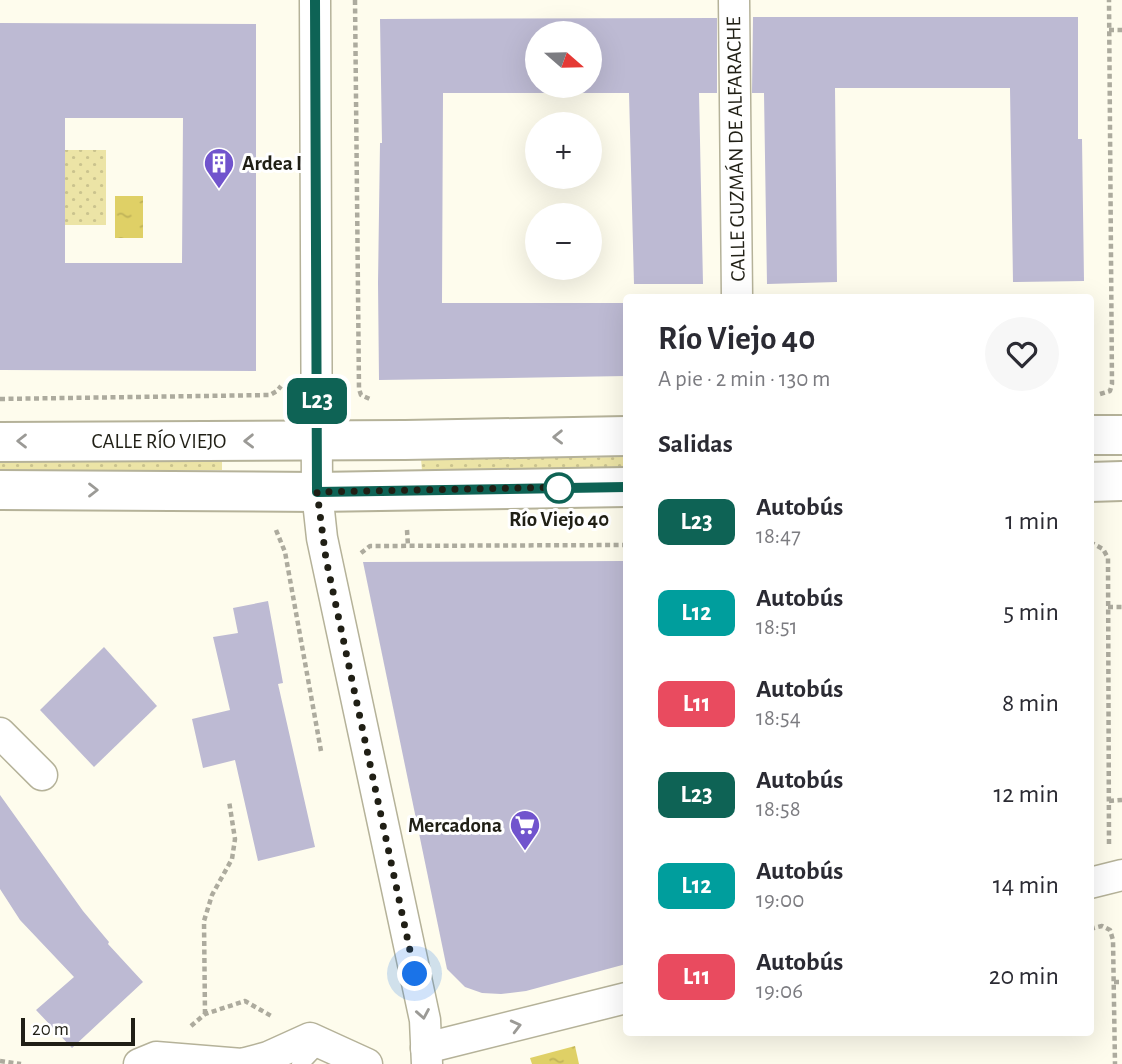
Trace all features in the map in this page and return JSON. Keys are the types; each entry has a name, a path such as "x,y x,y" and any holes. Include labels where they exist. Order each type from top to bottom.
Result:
{"main road":[{"path":"1094,435 1122,435"},
{"name":"CALLE RÍO VIEJO","path":"0,442 623,436"},
{"path":"1094,482 1122,481"},
{"path":"0,490 317,492 623,487"}],"street":[{"path":"315,0 317,492 321,538 425,1020 427,1056 623,1000"},
{"name":"CALLE GUZMÁN DE ALFARACHE","path":"734,0 737,294"},
{"path":"0,733 42,775"},
{"path":"1094,882 1122,876"},
{"path":"147,1060 242,1064 310,1048 367,1064"}],"path":[{"path":"355,0 359,389 365,398 380,399"},
{"path":"1094,395 1110,391 1112,384 1109,0"},
{"path":"1109,30 1122,30"},
{"path":"1112,350 1122,350"},
{"path":"0,399 270,395 282,384"},
{"path":"267,525 278,531 285,552 321,751"},
{"path":"1094,544 1103,549 1108,558 1108,848 1101,851"},
{"path":"357,556 370,547 623,545"},
{"path":"1108,607 1122,607"},
{"path":"1109,801 1122,800"},
{"path":"205,1014 204,921 212,895 232,859 235,839 229,801"},
{"path":"1094,928 1102,926 1110,930 1113,940 1115,1064"},
{"path":"1114,982 1122,982"},
{"path":"147,1060 205,1014 245,1001 310,1048"},
{"path":"0,1061 22,1064"}],"shaded area":[{"path":"65,150 106,150 106,225 65,225"},
{"path":"623,457 623,469 422,471 421,459"},
{"path":"222,459 222,470 0,471 0,461"}],"water":[{"path":"115,196 143,196 143,238 115,238"},
{"path":"575,1046 579,1064 532,1064 530,1058"}],"building":[{"path":"753,17 1078,17 1078,139 1082,139 1084,281 1013,282 1010,88 835,88 837,282 767,284 764,93 752,93"},
{"path":"717,18 717,93 699,93 703,284 634,284 629,93 602,93 602,21 525,21 525,93 443,93 442,303 623,303 623,376 379,380 380,19"},
{"path":"0,23 256,24 256,371 0,370","holes":["65,118 183,118 182,263 65,263"]},
{"name":"Mercadona","path":"623,561 623,965 526,991 501,994 482,993 465,987 447,969 363,562"},
{"path":"268,601 283,683 278,684 315,847 258,861 235,760 203,768 192,719 230,710 213,637 238,633 233,608"},
{"path":"104,647 157,706 94,767 40,710"},
{"path":"0,795 108,944 143,982 72,1048 36,1010 74,977 20,920 0,889"}],"bus line":[{"name":"L23","path":"315,0 317,492 623,487"}],"place":[{"name":"Ardea I","path":"219,190"},
{"name":"Río Viejo 40","path":"559,488"},
{"name":"Mercadona","path":"525,852"}],"route":[{"path":"415,974 321,538 317,492 565,487 559,488"}]}
